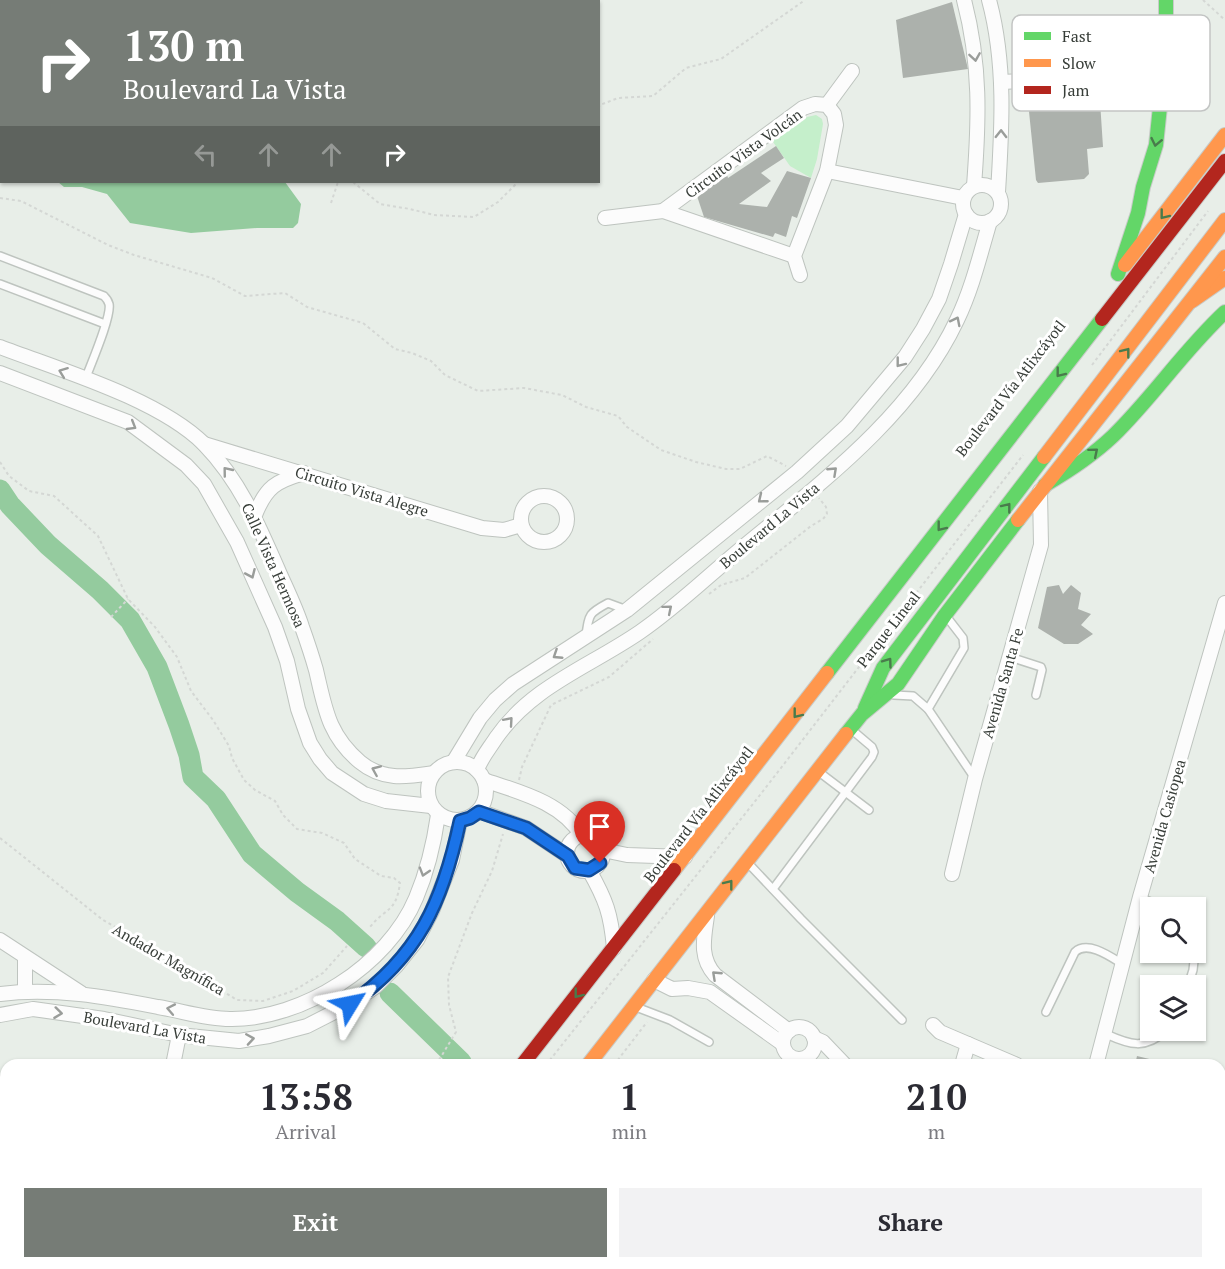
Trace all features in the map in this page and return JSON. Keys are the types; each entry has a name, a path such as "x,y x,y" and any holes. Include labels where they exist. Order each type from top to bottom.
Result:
{"main road":[{"path":"1166,0 1167,15"},
{"path":"1160,111 1156,145 1138,213 1115,278 1225,135"},
{"name":"Boulevard Vía Atlixcáyotl","path":"527,1059 1225,161"},
{"path":"862,714 883,668 1225,220"},
{"path":"595,1059 862,714 898,684 945,615 1225,256"},
{"path":"1192,301 1225,278"},
{"path":"1043,488 1085,460 1114,434 1194,341 1225,312"},
{"name":"Boulevard Vía Atlixcáyotl","path":"833,668 840,644 852,619 939,507"}],"street":[{"path":"964,0 978,74 978,132 974,186"},
{"path":"989,0 1001,82 998,192 1001,208 998,216 990,221 981,223 972,221 963,206 963,198 967,192 974,186 982,184 991,186 998,192"},
{"path":"800,275 794,256 827,171 836,125 834,114 827,105 852,71"},
{"path":"1001,82 1012,82"},
{"name":"Circuito Vista Volcán","path":"663,210 803,108 815,104 827,105"},
{"path":"827,171 963,198"},
{"name":"Circuito Vista Volcán","path":"605,218 663,210 794,256"},
{"name":"Boulevard La Vista","path":"454,762 480,718 513,684 627,610 825,448 847,426 887,380 923,329 939,299 966,214"},
{"name":"Boulevard La Vista","path":"481,775 480,761 507,722 524,705 543,690 642,630 811,491 881,426 925,374 957,322 969,293 990,221"},
{"name":"Calle Vista Hermosa","path":"0,347 124,396 173,420 203,444 232,476 255,515 301,624 315,669 326,717 334,733 345,748 361,763 374,770 398,778 433,773"},
{"name":"Calle Vista Hermosa","path":"0,373 128,422 186,465 204,484 237,542 275,627 287,661 307,735 320,759 332,774 364,794 435,811"},
{"name":"Circuito Vista Alegre","path":"203,444 482,528 504,530 521,525"},
{"path":"255,515 261,499 270,488 282,480 304,473"},
{"name":"Avenida Santa Fe","path":"952,874 975,779 1041,545 1043,488"},
{"path":"690,557 706,578"},
{"name":"Avenida Casiopea","path":"1098,1059 1140,897 1225,603"},
{"path":"481,775 487,791 479,812 460,821 449,820 435,811 427,795 428,783 433,773 442,765 454,762 467,763 481,775 543,801 575,824 582,836"},
{"name":"Boulevard La Vista","path":"0,994 25,991 83,995 230,1019 265,1016 296,1006 328,991 357,971 393,937 416,899 435,838 435,811"},
{"path":"479,812 526,828 568,856 575,868 589,870 600,863 603,850"},
{"name":"Boulevard La Vista","path":"0,1015 33,1009 104,1018 179,1035 239,1041 307,1026 350,1004 375,987 417,940 432,911 452,860 460,821"},
{"path":"568,856 570,843 582,836 595,838 603,850 634,856 685,857"},
{"path":"589,870 611,917 614,948"},
{"path":"708,911 703,948 709,968 789,1031"},
{"path":"0,940 83,995"},
{"path":"25,957 25,991"},
{"path":"654,980 672,989 688,988 710,992 783,1044 792,1059"},
{"path":"133,1026 137,1003"},
{"path":"933,1025 940,1032 1003,1059"},
{"path":"783,1044 783,1039 789,1031 796,1028 810,1031 815,1045 807,1057 800,1059"},
{"path":"174,1059 179,1035"},
{"path":"814,1038 823,1041 840,1059"},
{"path":"964,1059 968,1044"}],"lane":[{"path":"0,256 104,296 108,301 110,307 85,380"},
{"path":"0,284 105,324"},
{"path":"928,710 964,648 963,638 945,615"},
{"path":"1010,657 1041,667 1036,695"},
{"path":"884,695 913,696 928,710 975,779"},
{"path":"773,889 874,752 872,747 850,729"},
{"path":"817,770 869,810"},
{"path":"747,861 902,1020"},
{"path":"1046,1012 1075,952 1080,947 1088,947 1124,965"},
{"path":"634,1006 654,1013 709,1042"},
{"path":"1106,1034 1128,1044 1146,1044 1150,1041"}],"path":[{"path":"600,105 618,98 653,96 686,68 721,59 805,0"},
{"path":"1203,0 1225,20"},
{"path":"331,203 338,183"},
{"path":"354,183 380,204 434,215 474,217 498,202 517,183"},
{"path":"0,198 21,201 108,245 212,278 245,296 285,293 307,307 363,323 395,349 412,353 431,362 445,375 478,391 524,388 561,395 586,407 618,416 627,427 661,450 696,462 733,469 767,456 778,461"},
{"path":"1087,372 1212,207"},
{"name":"Parque Lineal","path":"551,1059 760,795 1029,447"},
{"path":"0,462 9,476 29,491 54,496 98,536 128,598 155,627 177,657 191,691 213,720 244,780 255,790 275,801 283,815 297,829 322,833 344,843 355,859 381,876 394,879 400,884 395,904 379,916 370,927"},
{"path":"703,599 721,585 745,578 823,519 827,514 826,507 818,497"},
{"path":"111,617 128,598"},
{"path":"522,767 551,705 609,677 659,634"},
{"name":"Andador Magnífica","path":"0,838 103,920 237,1000 263,1001 293,991 323,973 347,946"},
{"path":"440,1059 456,1032 449,1005 448,977 468,921 492,871 499,850"},
{"path":"619,1059 654,1013"}],"shaded area":[{"path":"816,115 822,119 823,124 811,178 790,166 771,139 807,117"},
{"path":"59,183 286,183 301,204 298,223 293,228 191,233 130,223 107,194 82,187 64,187"}],"building":[{"path":"952,2 968,69 903,78 896,20"},
{"path":"1029,111 1101,111 1103,147 1087,149 1089,174 1084,179 1038,183"},
{"path":"776,146 784,158 761,173 771,181 739,204 767,207 787,171 811,178 797,218 792,216 786,237 775,233 773,237 704,217 696,193 726,172 728,178"},
{"path":"1059,585 1063,594 1071,585 1081,593 1078,609 1091,614 1081,625 1093,634 1078,644 1064,644 1038,628 1047,587"}],"waterway":[{"path":"0,490 10,505 48,545 100,590 130,620 157,667 189,755 193,777 216,799 252,854 297,892 337,921 366,947"},
{"path":"390,993 458,1059"}],"traffic: fast":[{"path":"1166,0 1166,15"},
{"path":"1118,274 1138,213 1143,187 1156,145 1160,111"},
{"path":"1045,485 1097,450 1113,436 1225,312"},
{"path":"827,673 1102,319"},
{"path":"865,708 883,668 1044,457"},
{"path":"846,734 862,714 898,684 945,615 1018,520"}],"traffic: slow":[{"path":"1125,265 1225,135"},
{"path":"1044,457 1225,220"},
{"path":"1018,520 1225,257"},
{"path":"1192,301 1225,278"},
{"path":"674,870 827,673"},
{"path":"593,1059 846,734"}],"traffic: jam":[{"path":"1102,319 1225,161"},
{"path":"527,1059 674,870"}],"route":[{"path":"350,1004 375,987 417,940 432,911 452,860 460,821 479,812 526,828 568,856 575,868 589,870 600,863"}]}
